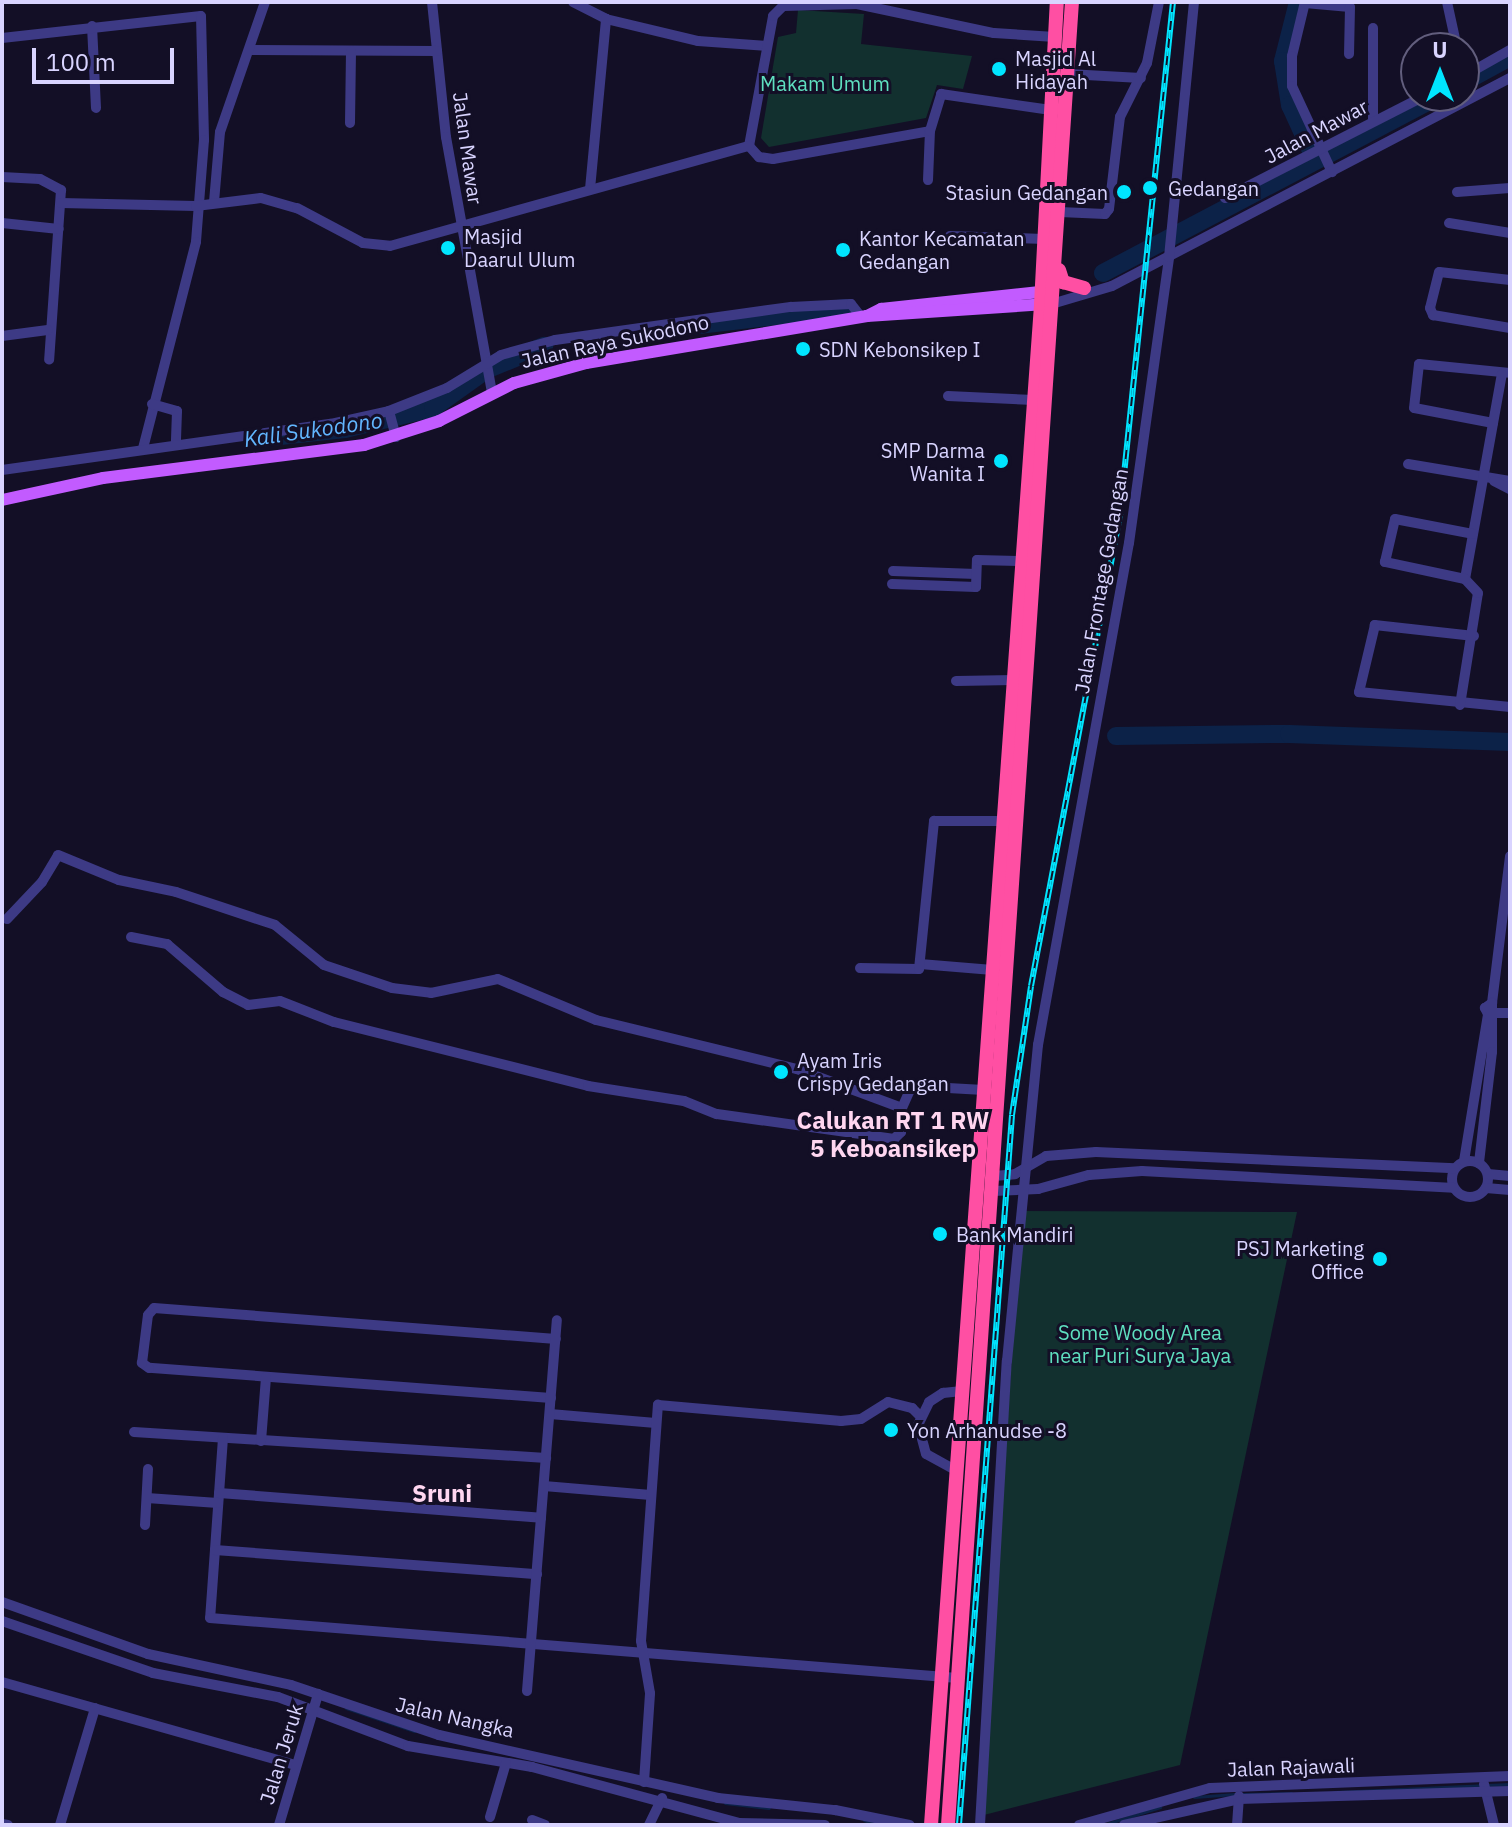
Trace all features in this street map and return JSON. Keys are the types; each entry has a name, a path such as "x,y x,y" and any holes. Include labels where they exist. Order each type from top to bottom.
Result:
{"highway":[{"path":"948,1825 994,1176 1048,297 1044,239 1057,2"},
{"path":"931,1825 1034,400 1048,297 1058,257 1072,2"},
{"path":"1058,257 1063,282 1084,288"},
{"path":"978,1176 994,1176"},
{"path":"977,1191 993,1191"}],"main road":[{"name":"Jalan Raya Sukodono","path":"2,500 103,478 334,451 439,421 491,388 586,363 864,317 881,309 1048,297"}],"street":[{"path":"143,448 196,242 220,132 265,2"},
{"name":"Jalan Mawar","path":"432,2 461,230 491,388"},
{"path":"573,2 606,19 698,41 767,46"},
{"path":"1060,212 1107,212 1120,117 1141,78 1159,2"},
{"name":"Jalan Frontage Gedangan","path":"980,1825 1007,1361 1029,1165 1038,1045 1129,543 1169,257 1194,2"},
{"path":"1331,170 1298,105 1290,70 1305,2 1350,7 1349,54"},
{"path":"1447,2 1454,32"},
{"path":"749,146 767,46 777,10 812,3 857,4 983,31 1055,37"},
{"path":"2,38 201,16 203,204"},
{"path":"590,189 606,19"},
{"path":"92,26 96,108"},
{"path":"1373,28 1373,121"},
{"path":"250,50 437,51"},
{"path":"1480,68 1510,50"},
{"path":"350,123 351,51"},
{"path":"1068,74 1141,78"},
{"path":"1480,93 1510,78"},
{"path":"928,180 930,131 941,94 1051,110"},
{"name":"Jalan Mawar","path":"1225,198 1321,152 1400,108"},
{"path":"1048,297 1112,286 1442,112"},
{"path":"749,146 759,157 773,159 930,131"},
{"path":"61,203 203,204 261,198 280,202 378,246 461,230 590,189 749,146"},
{"path":"2,177 53,183 61,190 54,316 48,330 49,360"},
{"path":"1457,192 1510,188"},
{"path":"2,223 59,229"},
{"path":"1449,223 1510,233"},
{"path":"950,236 1044,239"},
{"path":"1510,280 1442,271 1436,274 1432,297 1433,315 1510,328"},
{"path":"1048,297 1084,288 1112,286"},
{"path":"2,470 176,443 331,424 390,412 425,400 486,364 555,340 739,313 851,304 864,317"},
{"path":"2,336 48,330"},
{"path":"1465,579 1473,534 1489,480 1493,423 1506,374 1423,361 1414,408 1493,423"},
{"path":"948,396 1034,400"},
{"path":"152,404 177,411 176,443"},
{"path":"390,412 396,434"},
{"path":"1408,464 1489,480 1510,481"},
{"path":"1489,480 1510,489"},
{"path":"1460,705 1474,636 1478,593 1465,579 1387,566 1390,524 1395,519 1473,534"},
{"path":"892,584 976,587 977,560 1022,561"},
{"path":"893,571 976,574"},
{"path":"1474,636 1375,625 1358,689 1368,697 1510,707"},
{"path":"956,681 1014,680"},
{"path":"860,968 914,971 920,964 934,821 1003,821"},
{"path":"7,919 42,882 58,855 119,880 176,892 275,925 324,965 392,988 431,993 498,979 596,1020 797,1069 902,1108"},
{"path":"1510,856 1491,1010 1479,1163 1488,1174 1510,1176"},
{"path":"131,937 167,944 223,992 248,1005 280,1001 334,1022 588,1086 645,1093 717,1114 873,1140 894,1139 901,1132 902,1108 912,1086 984,1090"},
{"path":"920,964 993,970"},
{"path":"1491,1010 1510,1013"},
{"path":"1454,1188 1491,1010"},
{"path":"994,1176 1015,1174 1046,1156 1096,1152 1460,1165 1479,1163"},
{"path":"993,1191 1025,1190 1089,1175 1142,1171 1454,1188 1467,1197 1486,1188 1510,1190"},
{"path":"1486,1188 1488,1174"},
{"path":"551,1398 143,1366 149,1311 556,1339"},
{"path":"527,1691 557,1320"},
{"path":"261,1441 266,1377"},
{"path":"957,1471 926,1454 918,1436 920,1416 943,1393 962,1391"},
{"path":"644,1782 647,1656 641,1641 658,1405 841,1421 861,1419 888,1402 912,1408 920,1416"},
{"path":"550,1414 656,1423"},
{"path":"134,1432 546,1458"},
{"path":"223,1438 210,1618 531,1642 647,1656 958,1678"},
{"path":"145,1525 148,1469"},
{"path":"544,1486 651,1495"},
{"path":"147,1498 219,1498 541,1518"},
{"path":"215,1550 537,1574"},
{"name":"Jalan Nangka","path":"2,1602 148,1654 318,1695 391,1722 644,1782 663,1794 910,1825"},
{"path":"2,1621 85,1650 205,1684 269,1695 383,1736 663,1794 739,1823 825,1825"},
{"path":"85,1650 92,1634"},
{"path":"205,1684 208,1669"},
{"path":"221,1687 223,1671"},
{"path":"2,1682 295,1765"},
{"name":"Jalan Jeruk","path":"279,1825 318,1695"},
{"path":"60,1825 95,1708"},
{"path":"383,1736 391,1722"},
{"path":"490,1817 506,1763"},
{"name":"Jalan Rajawali","path":"1079,1825 1174,1795 1484,1784 1510,1776"},
{"path":"1494,1825 1484,1784 1510,1791"},
{"path":"1124,1825 1239,1792 1237,1825"},
{"path":"649,1825 663,1794"},
{"path":"532,1820 545,1825"}],"green space":[{"name":"Makam Umum","path":"798,10 864,14 861,44 972,56 963,89 937,85 926,118 769,147 761,138 778,37 796,33"},
{"name":"Some Woody Area near Puri Surya Jaya","path":"1022,1211 1297,1212 1180,1765 980,1816"}],"waterway":[{"path":"1298,2 1283,61 1290,105 1312,153"},
{"path":"1480,73 1510,57"},
{"path":"1103,273 1409,112"},
{"name":"Kali Sukodono","path":"681,327 846,308"},
{"name":"Kali Sukodono","path":"262,438 345,429 433,408 486,370 544,346"},
{"path":"1116,736 1289,734 1510,742"},
{"path":"346,1708 414,1731"},
{"path":"1334,1792 1510,1784"},
{"path":"1242,1794 1291,1793"},
{"path":"1194,1797 1235,1794"},
{"path":"725,1803 769,1808"},
{"path":"1103,1825 1160,1807"},
{"path":"864,1820 878,1825"}],"railway":[{"path":"959,1825 1012,1115 1031,986 1120,513 1173,2"}],"place":[{"name":"Masjid Al Hidayah","path":"999,69"},
{"name":"Gedangan","path":"1150,188"},
{"name":"Stasiun Gedangan","path":"1124,192"},
{"name":"Masjid Daarul Ulum","path":"448,248"},
{"name":"Kantor Kecamatan Gedangan","path":"843,250"},
{"name":"SDN Kebonsikep I","path":"803,349"},
{"name":"SMP Darma Wanita I","path":"1001,461"},
{"name":"Ayam Iris Crispy Gedangan","path":"781,1072"},
{"name":"Bank Mandiri","path":"940,1234"},
{"name":"PSJ Marketing Office","path":"1380,1259"},
{"name":"Yon Arhanudse -8","path":"891,1430"}],"district":[{"name":"Calukan RT 1 RW 5 Keboansikep","path":"893,1135"},
{"name":"Sruni","path":"442,1494"}]}
